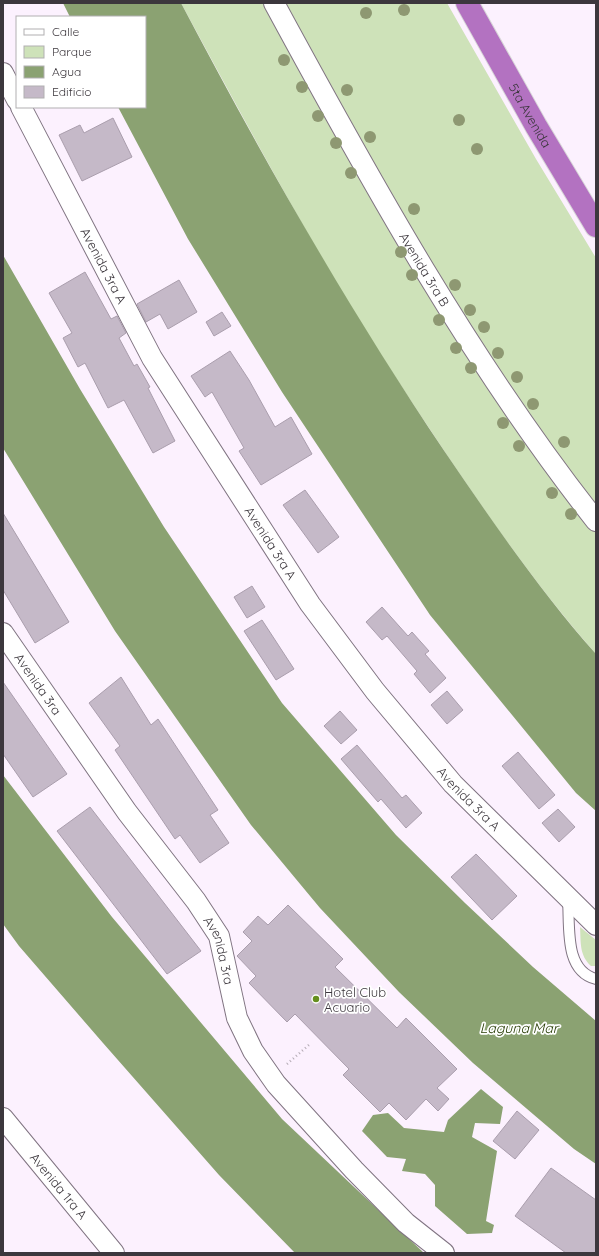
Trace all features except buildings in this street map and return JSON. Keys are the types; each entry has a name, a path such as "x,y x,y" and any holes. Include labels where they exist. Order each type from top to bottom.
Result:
{"highway":[{"name":"5ta Avenida","path":"468,3 536,126 596,226"}],"street":[{"name":"Avenida 3ra B","path":"274,3 415,257 510,405 563,480 596,522"},
{"path":"3,73 16,98"},
{"name":"Avenida 3ra A","path":"22,108 152,358 310,604 375,691 453,784 596,925"},
{"name":"Avenida 3ra","path":"3,633 127,812 196,901 219,936 237,1018 253,1051 272,1078 406,1223 444,1253"},
{"name":"Avenida 1ra A","path":"3,1118 114,1253"}],"lane":[{"path":"568,896 572,954 577,966 584,974 596,979"}],"path":[{"path":"272,1078 310,1044"}],"green space":[{"path":"181,3 447,3 536,159 596,258 596,654 538,583 501,534 378,351 297,215"},
{"path":"580,927 596,940 596,966 591,966 584,957 581,948"}],"water":[{"path":"63,3 181,3 243,118 307,231 374,343 409,398 517,555 555,606 596,654 596,811 576,793 430,615 282,392 188,239 119,108 146,108 146,16 70,16"},
{"name":"Laguna Mar","path":"3,255 80,389 164,527 282,703 396,835 533,967 596,1021 596,1164 574,1149 473,1063 399,992 320,908 251,825 115,631 3,448"},
{"path":"3,775 112,917 282,1119 424,1253 295,1253 219,1175 19,946 3,924"},
{"path":"481,1089 503,1107 500,1124 475,1123 472,1137 497,1151 486,1221 494,1225 492,1233 467,1234 435,1206 435,1185 425,1174 402,1171 406,1159 387,1157 362,1131 373,1115 388,1113 404,1128 444,1132 448,1120"}],"place":[{"name":"Hotel Club Acuario","path":"316,999"}]}
